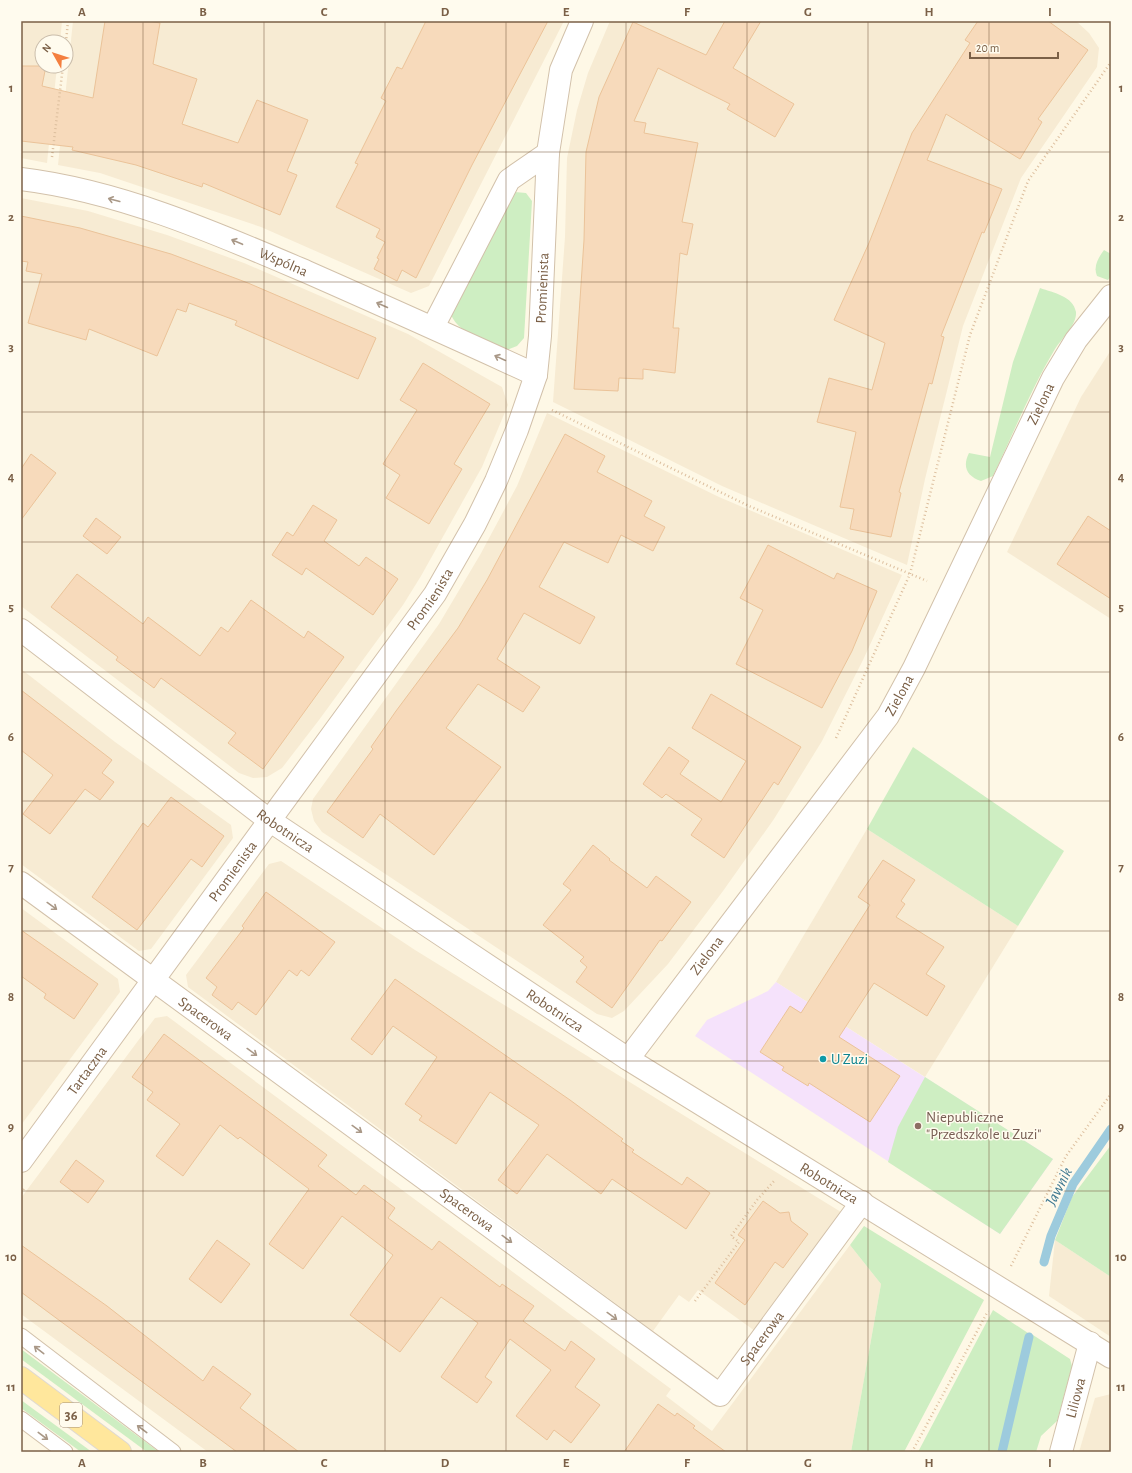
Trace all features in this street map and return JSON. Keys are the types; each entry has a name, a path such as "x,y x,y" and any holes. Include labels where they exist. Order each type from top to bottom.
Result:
{"main road":[{"name":"36","path":"21,1378 120,1452"}],"street":[{"name":"Promienista","path":"153,979 435,594 476,524 517,430 536,375 540,336 548,153 561,70 582,21"},
{"path":"433,327 509,180 548,153"},
{"name":"Wspólna","path":"21,179 50,183 134,205 226,237 433,327 536,375"},
{"name":"Zielona","path":"628,1059 888,716 914,668 1061,364 1076,340 1111,296"},
{"name":"Robotnicza","path":"21,630 269,820 628,1059 1111,1357"},
{"name":"Spacerowa","path":"21,883 720,1395 862,1202"},
{"name":"Tartaczna","path":"21,1161 153,979"},
{"name":"Liliowa","path":"1061,1452 1090,1343"}],"lane":[{"path":"21,1336 173,1452"},
{"path":"21,1419 65,1452"}],"path":[{"path":"67,34 68,21"},
{"path":"833,745 910,574 970,335 1028,181 1111,62"},
{"path":"50,183 62,74"},
{"path":"528,398 749,506 951,592"},
{"path":"694,1301 739,1242 731,1236 757,1200 793,1160"},
{"path":"21,1193 26,1186"}],"shaded area":[{"path":"21,21 62,21 61,34 34,34 34,74 56,74 47,163 21,158"},
{"path":"73,21 564,21 429,286 411,293 261,227 100,173 58,165 67,74 74,74 74,34 72,34"},
{"path":"610,21 1076,21 1089,33 1099,48 1097,67 1021,178 963,326 925,479 907,565 722,486 553,402 565,237 567,158 577,110 588,73"},
{"path":"21,198 88,211 167,235 244,263 408,334 502,387 508,405 482,467 421,576 403,605 319,720 282,768 267,777 253,778 239,773 21,606"},
{"path":"1111,350 1111,619 1007,552 1081,397"},
{"path":"547,413 719,497 902,575 863,660 822,741 774,819 723,891 668,964 624,1011 612,1018 597,1014 322,832 314,821 311,809 313,799 439,624 480,555 517,486"},
{"path":"21,669 115,742 231,825 233,838 151,949 139,951 21,864"},
{"path":"867,829 1018,926 925,1077 776,982"},
{"path":"281,861 415,950 841,1212 755,1331 698,1290 689,1302 679,1295 653,1331 188,987 186,975 269,864"},
{"path":"21,908 118,979 120,992 21,1125"},
{"name":"Niepubliczne \"Przedszkole u Zuzi\"","path":"776,982 1053,1159 1000,1234 695,1036 707,1020 768,991"},
{"path":"167,1016 671,1389 666,1396 712,1431 850,1245 881,1284 851,1452 208,1452 21,1314 21,1198 155,1018"},
{"path":"1055,1240 1111,1277 1111,1337 1049,1296"},
{"path":"1111,1394 1111,1452 1079,1452 1095,1398"}],"green space":[{"path":"515,192 526,193 532,201 524,338 517,346 507,350 483,341 468,333 455,322 451,315"},
{"path":"1104,250 1111,254 1111,276 1108,280 1097,276 1096,273 1097,263"},
{"path":"1040,288 1062,296 1071,302 1076,312 1076,317 1071,327 1055,349 1038,380 993,476 981,481 969,474 966,467 967,458 969,453 990,457 1013,362"},
{"path":"913,747 1064,851 1018,926 867,829"},
{"path":"925,1077 1053,1159 1000,1234 888,1162 898,1127"},
{"path":"1111,1145 1111,1277 1055,1240 1072,1197"},
{"path":"864,1226 984,1300 904,1452 851,1452 881,1284 850,1245"},
{"path":"993,1310 1028,1333 999,1452 918,1452"},
{"path":"1033,1335 1070,1359 1072,1366 1057,1421 1041,1436 1036,1452 1006,1452"},
{"path":"21,1349 159,1452 147,1452 21,1359"},
{"path":"21,1400 92,1452 81,1452 21,1408"}],"building":[{"path":"105,21 148,21 160,23 153,64 197,79 182,124 238,143 257,100 308,120 287,171 297,175 280,215 203,183 202,187 136,165 72,150 73,147 21,141 21,66 34,66 34,74 44,74 42,86 93,98"},
{"path":"426,21 548,21 472,165 416,278 402,270 397,281 374,269 379,259 377,258 385,242 376,237 380,229 336,207 358,164 355,163 386,101 381,98 397,67 402,69"},
{"path":"725,21 761,21 733,68 794,104 775,137 727,109 730,104 658,68 634,121 646,123 644,133 698,143 682,222 693,224 687,255 680,253 673,328 679,328 675,373 643,369 643,379 619,378 618,391 574,389 584,240 586,152 599,97 633,22 706,55"},
{"path":"978,21 1048,21 1088,50 1038,119 1042,122 1020,159 946,114 927,160 1002,189 984,233 982,232 941,336 944,337 932,384 929,383 899,492 901,493 891,537 850,529 854,509 840,507 856,432 817,422 829,378 872,390 885,343 834,320 869,243 912,133 970,43 965,40"},
{"path":"21,216 80,228 171,254 248,283 376,338 358,379 235,325 237,321 189,303 186,312 177,309 157,356 89,329 86,340 28,323 42,274 26,271 28,262 21,261"},
{"path":"423,363 490,404 454,464 462,469 429,524 386,498 400,475 383,464 417,410 400,400"},
{"path":"565,434 605,456 597,472 652,501 644,516 665,527 653,551 621,535 608,563 564,542 539,587 595,617 580,644 524,613 497,659 540,687 523,712 478,684 446,728 501,767 434,855 380,814 363,838 327,812 373,749 371,747 396,711 458,628 487,580"},
{"path":"31,454 56,473 21,520 21,469"},
{"path":"313,505 337,520 324,541 359,566 366,557 398,579 373,615 306,568 302,575 272,555 287,532 293,536"},
{"path":"1088,516 1111,531 1111,599 1057,564"},
{"path":"96,518 121,537 107,554 83,536"},
{"path":"768,545 834,579 837,573 877,591 852,651 822,708 736,664 763,610 740,598"},
{"path":"77,574 143,624 148,617 200,656 221,627 228,632 251,600 304,638 308,631 344,657 263,769 228,743 236,733 161,678 154,688 116,660 118,657 51,607"},
{"path":"21,690 112,760 102,773 114,782 100,800 85,789 50,834 23,814 53,775 21,750"},
{"path":"711,694 801,747 778,785 774,782 724,858 691,835 702,819 666,794 662,798 643,784 669,747 689,761 680,774 721,802 746,761 692,728"},
{"path":"171,797 224,836 202,867 191,859 137,930 92,897 143,823 148,827"},
{"path":"593,845 610,859 609,860 647,888 656,876 691,902 662,941 660,940 612,1008 576,982 587,967 580,961 584,957 543,925 571,890 563,884"},
{"path":"883,860 915,880 901,901 905,904 896,917 944,947 926,974 945,986 927,1016 874,983 839,1037 900,1076 870,1122 809,1083 808,1086 782,1070 784,1067 760,1052 790,1006 801,1013 870,905 858,897"},
{"path":"266,892 335,942 309,976 301,970 297,976 289,970 256,1015 238,1002 232,1010 212,995 217,987 206,978 244,928 242,926"},
{"path":"21,930 98,984 74,1019 44,998 46,994 21,976"},
{"path":"395,979 570,1100 623,1139 621,1141 634,1150 632,1152 682,1185 687,1177 710,1193 686,1229 612,1179 601,1194 547,1154 517,1194 498,1180 539,1125 490,1092 456,1144 419,1120 422,1116 405,1104 437,1057 393,1026 372,1055 351,1039"},
{"path":"164,1034 327,1155 318,1166 356,1195 364,1185 395,1208 388,1218 432,1250 439,1241 500,1287 502,1284 534,1306 523,1321 565,1351 571,1341 595,1359 575,1387 600,1405 571,1443 554,1430 547,1440 516,1416 551,1370 510,1339 485,1377 492,1382 477,1403 441,1377 478,1323 441,1297 400,1352 350,1315 393,1255 342,1216 303,1269 269,1244 309,1189 240,1137 238,1139 220,1125 183,1176 156,1156 180,1124 147,1100 153,1092 132,1077"},
{"path":"76,1160 104,1181 88,1203 60,1182"},
{"path":"763,1201 780,1213 789,1212 791,1221 808,1234 783,1268 775,1262 745,1305 715,1283 745,1240 738,1235"},
{"path":"217,1240 250,1264 221,1303 189,1279"},
{"path":"21,1245 107,1306 203,1381 213,1366 251,1394 240,1408 299,1452 237,1452 21,1292"},
{"path":"658,1404 675,1416 677,1413 695,1426 693,1428 726,1452 624,1452"}],"waterway":[{"name":"Jawnik","path":"1044,1262 1051,1236 1073,1184 1111,1129"},
{"name":"Jawnik","path":"1002,1452 1029,1337"}],"place":[{"name":"U Zuzi","path":"823,1059"},
{"name":"Niepubliczne \"Przedszkole u Zuzi\"","path":"918,1126"}]}
